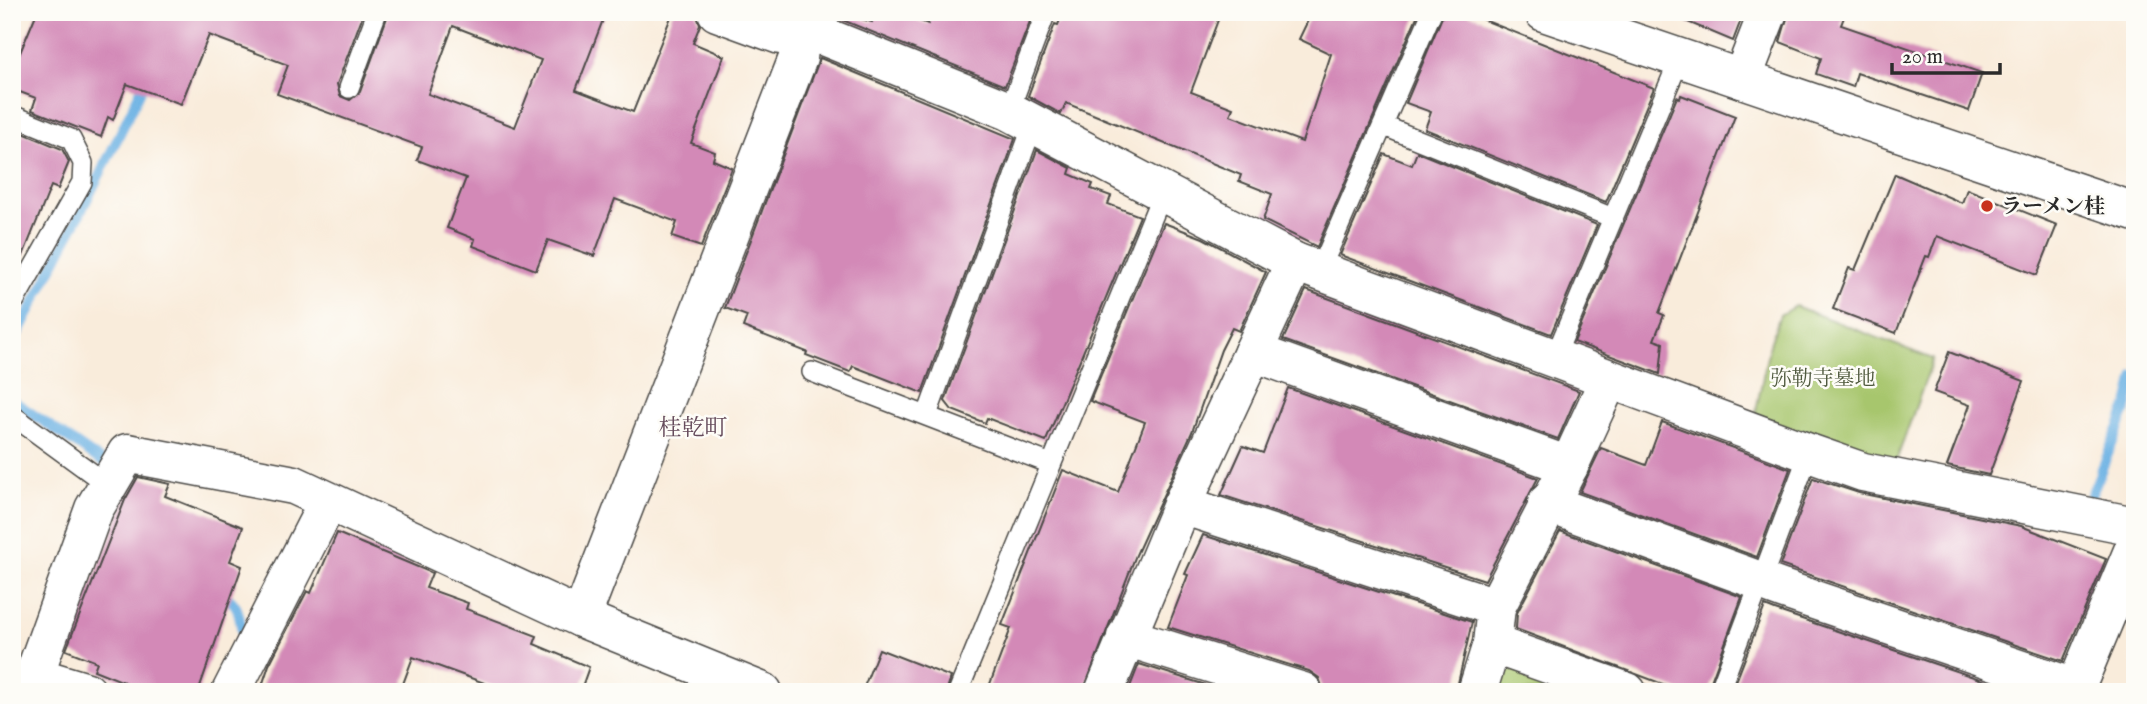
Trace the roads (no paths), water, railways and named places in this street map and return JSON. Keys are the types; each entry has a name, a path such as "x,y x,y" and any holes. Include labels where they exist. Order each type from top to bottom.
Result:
{"street":[{"path":"717,12 780,35 803,25"},
{"path":"1544,12 2135,212"},
{"path":"1742,79 1768,12"},
{"path":"803,25 823,36 1021,118 1307,266 1553,359 1863,472 2135,526"},
{"path":"581,618 798,58 803,25"},
{"path":"1104,692 1182,505 1254,352 1307,266"},
{"path":"1254,352 1569,466"},
{"path":"1477,692 1492,644 1496,607 1547,503 1569,466 1609,379"},
{"path":"87,692 31,684 94,509 127,453 294,485 581,618 763,692"},
{"path":"231,692 328,502"},
{"path":"1547,503 1760,581 2074,690 2135,546"},
{"path":"1182,505 1496,607"},
{"path":"1126,637 1303,692"},
{"path":"1492,644 1627,692"}],"lane":[{"path":"349,88 377,12"},
{"path":"927,415 1021,118 1046,12"},
{"path":"1307,266 1384,126 1432,12"},
{"path":"1553,359 1680,58"},
{"path":"12,116 71,139 83,163 82,182 15,300 12,299"},
{"path":"1384,126 1613,218"},
{"path":"958,692 1163,192"},
{"path":"811,372 1051,464"},
{"path":"12,415 114,476"},
{"path":"1719,692 1809,453"}],"waterway":[{"path":"12,345 146,79"},
{"path":"2085,510 2128,405 2135,376"},
{"path":"12,400 110,467"},
{"path":"219,593 234,604 239,613 242,632"}],"place":[{"name":"ラーメン桂","path":"1987,206"}],"district":[{"name":"桂乾町","path":"693,427"}],"park label":[{"name":"弥勒寺墓地","path":"1823,378"}]}
